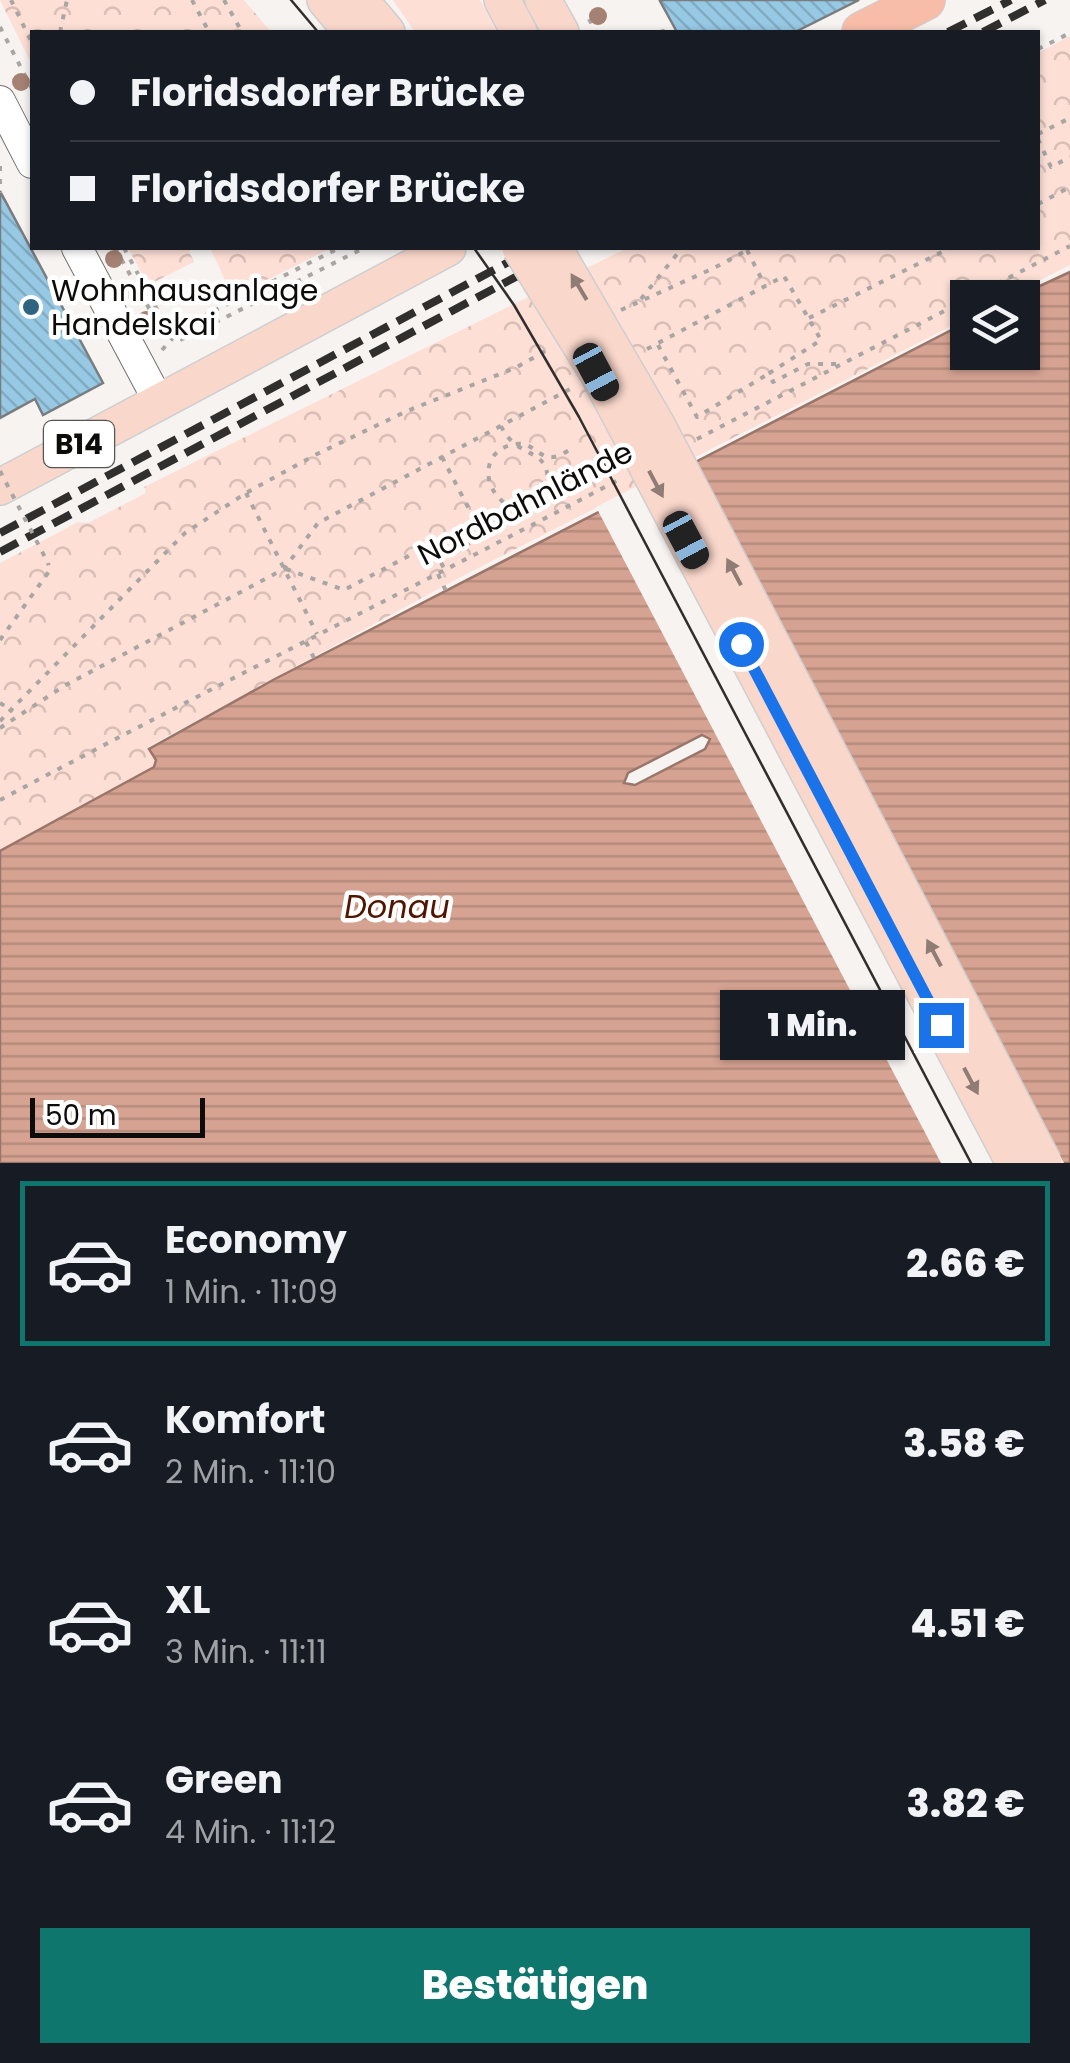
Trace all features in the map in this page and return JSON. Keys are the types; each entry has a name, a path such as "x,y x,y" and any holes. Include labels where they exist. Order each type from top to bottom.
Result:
{"highway":[{"path":"866,30 925,0"}],"main road":[{"path":"325,0 350,30"},
{"path":"360,0 386,30"},
{"path":"502,0 518,30"},
{"path":"544,0 560,30"},
{"name":"B14","path":"0,488 444,250"},
{"path":"521,250 570,326 632,437 1014,1163"},
{"path":"555,250 656,423 1044,1163"}],"street":[{"path":"0,101 30,159"},
{"path":"79,250 159,402"}],"path":[{"path":"10,0 30,39"},
{"path":"60,30 67,0"},
{"path":"192,0 209,30"},
{"path":"224,0 241,30"},
{"path":"0,27 30,85"},
{"path":"1040,48 1070,32"},
{"path":"1040,135 1070,118"},
{"path":"1040,141 1050,167 1070,157"},
{"path":"0,166 0,193"},
{"path":"1040,203 1070,187"},
{"path":"686,445 1070,246"},
{"path":"116,250 162,333 178,341 360,250"},
{"path":"125,250 166,326 174,331 335,250"},
{"path":"349,250 351,254"},
{"path":"641,299 680,250"},
{"path":"610,316 746,250"},
{"path":"750,250 765,286"},
{"path":"809,318 946,250"},
{"path":"640,353 784,276 821,340 696,417 657,344"},
{"path":"0,725 185,533 246,493 335,445 514,368 562,342"},
{"path":"768,374 773,382 808,364 840,364"},
{"path":"0,725 64,686 284,568 318,523 588,380"},
{"path":"501,426 514,447 542,460 548,469 547,487 541,499 528,506 506,504 489,486 487,472 502,449 514,444 525,444 554,458 575,447"},
{"path":"442,458 483,536 439,559 446,570"},
{"path":"0,470 50,570 0,640"},
{"name":"Nordbahnlände","path":"0,800 634,472"},
{"path":"246,493 317,634"},
{"path":"284,568 344,590 475,521"},
{"path":"438,574 446,591"},
{"path":"304,640 315,660"},
{"path":"0,703 13,711"}],"green space":[{"path":"0,0 244,0 269,30 30,30 30,61"},
{"path":"393,0 480,0 496,30 414,30"},
{"path":"1070,36 1070,265 1040,280 950,280 950,327 455,580 148,747 156,760 154,767 0,851 0,563 78,522 88,523 146,493 144,487 623,250 1040,250 1040,52"},
{"path":"129,250 191,250 194,262 148,285"},
{"path":"211,250 327,250 233,297"}],"water":[{"name":"Donau","path":"1070,272 1070,1163 0,1163 0,851 154,767 156,760 149,749 273,680 950,331 950,370 1040,370 1040,286","holes":["702,735 710,739 705,749 635,785 624,783 628,773"]}],"pier":[{"path":"692,458 1064,1163 941,1163 596,507"}],"building":[{"path":"859,0 799,30 676,30 660,1"},
{"name":"Wohnhausanlage Handelskai","path":"0,191 103,383 43,415 35,399 0,418"}],"tram line":[{"path":"291,0 316,30"},
{"path":"475,250 514,305 579,417 971,1163"}],"railway":[{"path":"952,30 1011,0"},
{"path":"987,30 1045,0"},
{"path":"0,533 531,250"},
{"path":"0,552 566,250"}],"place":[{"name":"Wohnhausanlage Handelskai","path":"31,307"}],"route":[{"path":"741,644 941,1025"}]}
